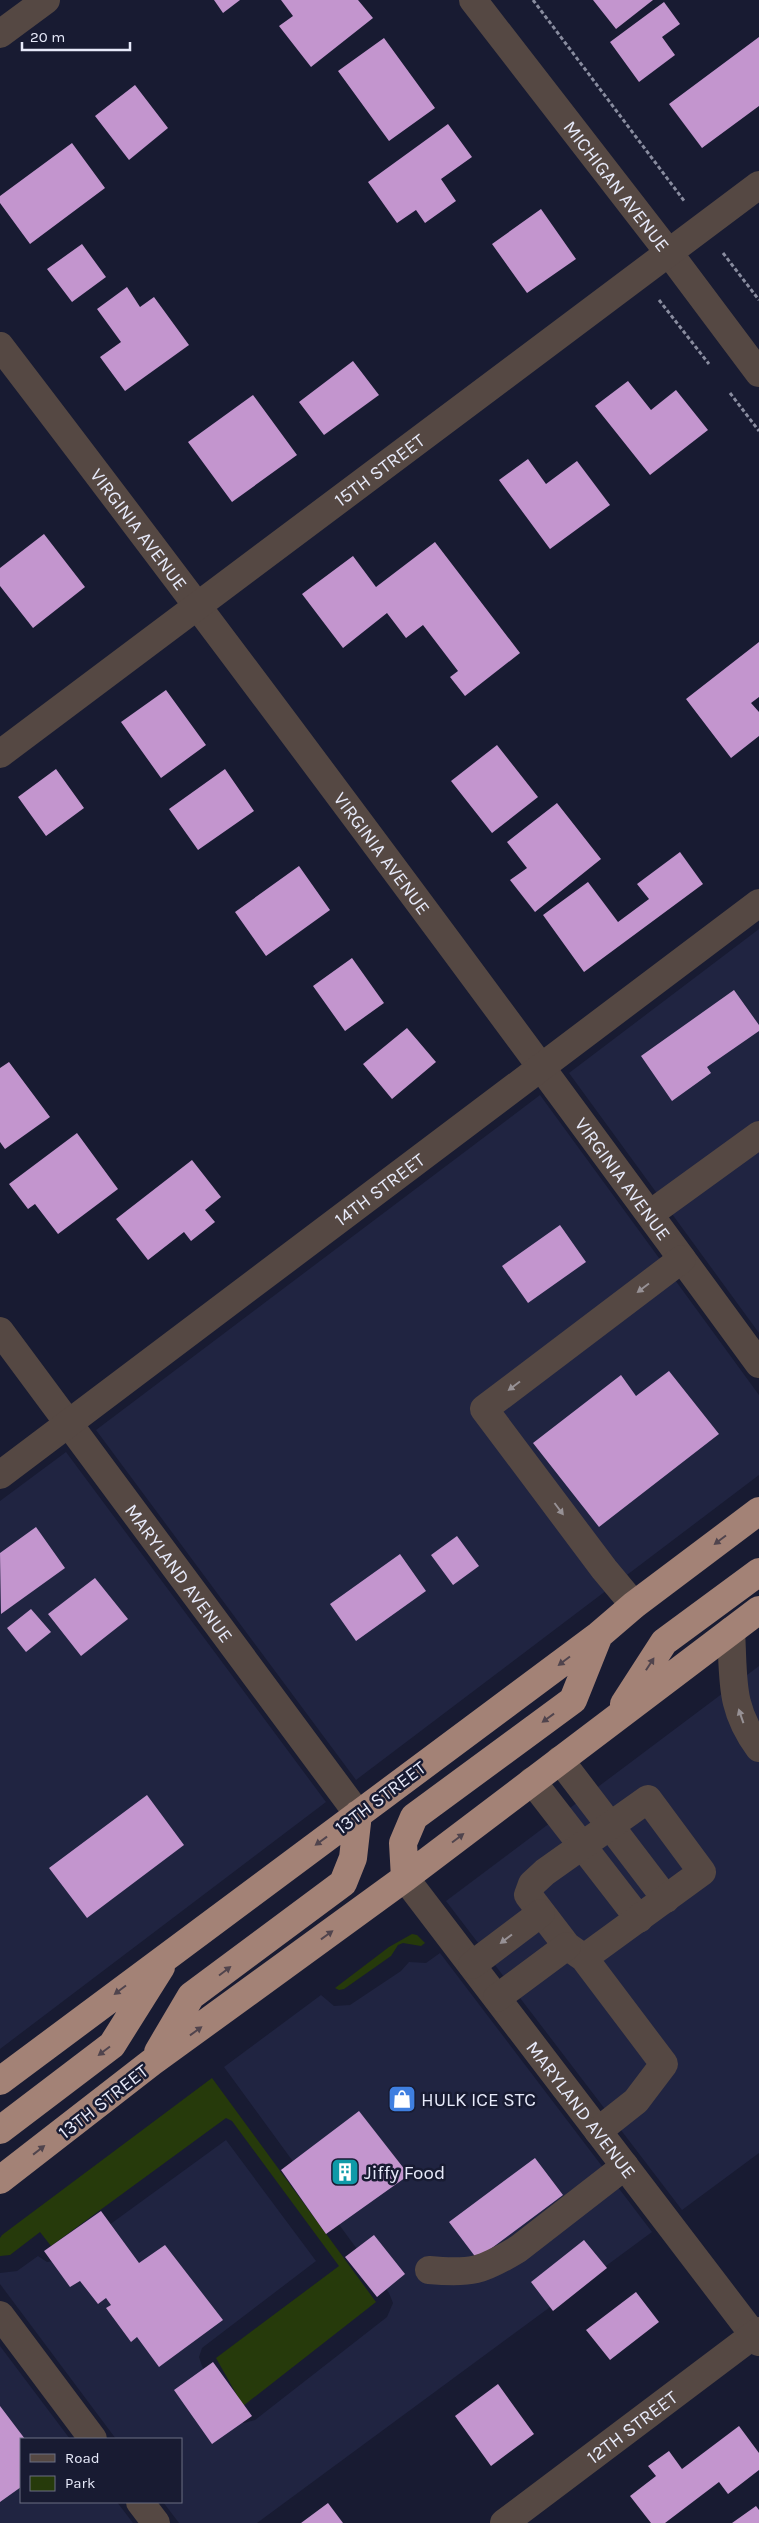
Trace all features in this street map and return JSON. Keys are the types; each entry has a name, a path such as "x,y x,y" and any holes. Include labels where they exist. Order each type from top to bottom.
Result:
{"highway":[{"name":"13TH STREET","path":"0,2081 599,1635 634,1605 759,1511"},
{"path":"614,1720 664,1642 759,1572"},
{"name":"13TH STREET","path":"0,2180 152,2062 405,1878 759,1610"},
{"path":"405,1878 403,1843 414,1817 573,1700 599,1635"},
{"path":"152,2062 191,1996 343,1883 353,1858 358,1814"},
{"path":"0,2130 112,2045 170,1953"}],"street":[{"path":"0,34 46,0"},
{"name":"MICHIGAN AVENUE","path":"473,0 669,253 759,373"},
{"name":"15TH STREET","path":"0,754 759,185"},
{"name":"VIRGINIA AVENUE","path":"0,346 199,606 542,1067 759,1364"},
{"name":"14TH STREET","path":"0,1475 759,903"},
{"path":"650,1214 755,1146"},
{"path":"634,1605 604,1570 484,1409 682,1259"},
{"name":"MARYLAND AVENUE","path":"0,1331 358,1814"},
{"path":"732,1631 734,1698 745,1729 759,1748"},
{"path":"560,1760 666,1899"},
{"path":"532,1781 638,1919"},
{"path":"497,1998 576,1952 638,1919 702,1872 648,1799 582,1844 532,1884 528,1895 541,1913 576,1952 664,2064 636,2101 598,2131"},
{"name":"MARYLAND AVENUE","path":"405,1878 757,2336"},
{"path":"472,1965 541,1913"},
{"path":"429,2270 465,2273 501,2260 518,2249 625,2166"},
{"path":"0,2315 92,2438"},
{"name":"12TH STREET","path":"504,2523 757,2336"},
{"path":"141,2503 156,2523"}],"path":[{"path":"533,0 759,300"}],"shaded area":[{"path":"759,929 759,1333 569,1073"},
{"path":"540,1095 759,1395 759,1475 356,1780 96,1430"},
{"path":"66,1452 326,1802 0,2049 0,1501"},
{"path":"759,1666 759,2153 682,2210 446,1901"},
{"path":"440,1953 652,2232 257,2523 179,2523 164,2503 182,2503 182,2438 115,2438 0,2284 0,2273 17,2271 38,2256 47,2262 61,2260 226,2140 316,2261 202,2348 199,2357 202,2366 233,2418 244,2423 255,2420 387,2317 393,2303 389,2293 224,2067 321,1995 334,2006 350,2005 401,1971 409,1962 426,1963"},
{"path":"0,2346 69,2438 20,2438 20,2503 118,2503 133,2523 0,2523"}],"green space":[{"path":"412,1934 417,1935 425,1943 421,1946 403,1943 398,1945 391,1956 344,1989 339,1990 335,1988 389,1947"},
{"path":"212,2078 376,2302 243,2406 216,2358 339,2266 232,2121 226,2118 51,2246 40,2232 10,2255 0,2256 0,2238 2,2235"}],"building":[{"path":"214,0 240,0 223,13"},
{"path":"281,0 358,0 373,18 311,67 279,26 293,16"},
{"path":"593,0 653,0 616,29"},
{"path":"664,2 680,24 662,37 675,55 639,82 610,42"},
{"path":"759,37 759,106 702,148 669,104"},
{"path":"384,38 435,108 389,141 338,71"},
{"path":"135,85 168,128 129,160 95,116"},
{"path":"448,124 472,157 441,179 456,201 425,223 416,210 397,223 368,182"},
{"path":"72,143 105,188 30,244 0,203 0,196"},
{"path":"541,209 576,259 527,293 492,244"},
{"path":"82,244 106,277 72,302 47,269"},
{"path":"127,287 140,307 154,297 189,345 125,391 100,357 121,342 97,309"},
{"path":"353,361 379,395 324,435 299,402"},
{"path":"628,381 651,410 676,390 708,430 650,475 595,406"},
{"path":"253,395 297,455 232,502 188,442"},
{"path":"528,459 546,484 577,461 610,505 550,549 499,480"},
{"path":"44,534 85,587 33,628 0,586 0,568"},
{"path":"435,542 520,653 465,696 450,677 458,671 423,625 406,638 387,613 343,648 302,594 353,556 376,587"},
{"path":"759,642 759,697 751,703 759,712 759,736 731,758 686,699"},
{"path":"166,690 206,745 161,778 121,722"},
{"path":"497,745 538,797 492,833 451,781"},
{"path":"56,769 84,808 46,836 18,797"},
{"path":"225,769 254,811 198,850 169,809"},
{"path":"557,803 601,859 535,912 510,880 527,868 507,842"},
{"path":"680,852 703,884 584,972 543,915 588,882 618,922 649,899 637,884"},
{"path":"299,866 330,910 266,956 235,912"},
{"path":"352,958 384,1003 345,1031 313,986"},
{"path":"734,990 759,1025 759,1031 707,1067 711,1073 672,1101 641,1056"},
{"path":"407,1028 436,1062 392,1099 363,1064"},
{"path":"9,1062 50,1117 5,1149 0,1142 0,1068"},
{"path":"77,1133 118,1189 58,1234 35,1204 28,1209 9,1184"},
{"path":"192,1160 221,1197 205,1210 215,1222 191,1241 184,1232 148,1260 116,1219"},
{"path":"560,1225 586,1262 528,1303 502,1266"},
{"path":"669,1371 719,1434 599,1527 533,1443 621,1375 636,1396"},
{"path":"36,1527 65,1568 1,1614 0,1553"},
{"path":"457,1536 479,1566 453,1585 431,1555"},
{"path":"400,1554 426,1591 356,1641 330,1604"},
{"path":"95,1578 128,1619 81,1656 48,1614"},
{"path":"31,1609 51,1632 26,1652 7,1628"},
{"path":"147,1795 184,1845 87,1918 49,1868"},
{"name":"Jiffy Food","path":"359,2111 409,2175 326,2234 281,2170"},
{"path":"535,2158 563,2195 477,2259 449,2222"},
{"path":"101,2211 139,2263 165,2245 223,2320 159,2367 137,2337 131,2342 106,2308 111,2305 106,2298 98,2304 80,2281 70,2287 44,2251"},
{"path":"374,2235 405,2274 377,2297 345,2257"},
{"path":"584,2240 607,2268 553,2311 531,2282"},
{"path":"636,2292 659,2322 610,2360 586,2330"},
{"path":"213,2362 252,2416 212,2444 174,2390"},
{"path":"498,2384 534,2434 491,2466 455,2416"},
{"path":"0,2406 24,2438 20,2438 20,2488 0,2502"},
{"path":"739,2426 759,2453 759,2470 728,2494 719,2482 665,2523 651,2523 630,2496 656,2476 648,2466 669,2451 682,2469"},
{"path":"328,2503 343,2523 301,2523"},
{"path":"756,2506 759,2510 759,2523 732,2523"}],"place":[{"name":"HULK ICE STC","path":"402,2099"},
{"name":"Jiffy Food","path":"345,2172"}]}
